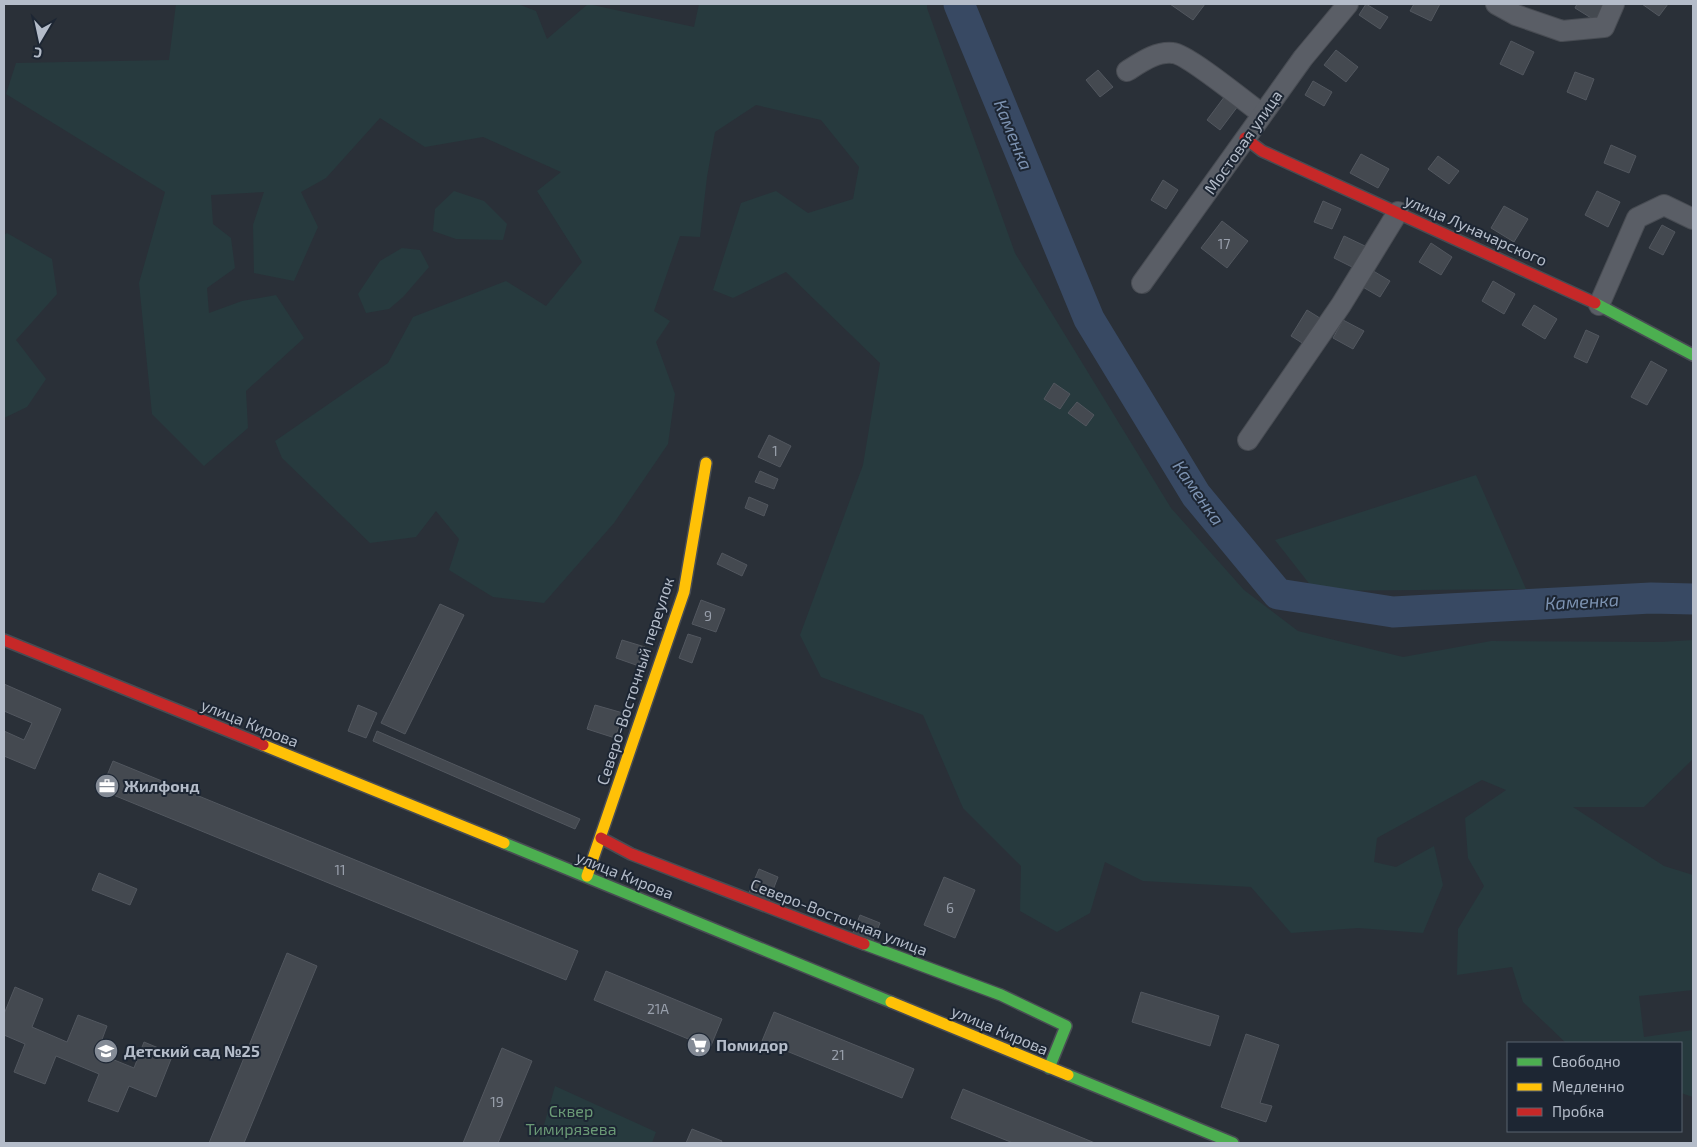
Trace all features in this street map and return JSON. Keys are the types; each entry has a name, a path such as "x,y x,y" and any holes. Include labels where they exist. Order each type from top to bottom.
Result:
{"street":[{"name":"Мостовая улица","path":"1142,284 1303,58 1348,4"},
{"path":"1496,4 1516,15 1562,31 1604,27 1614,4"},
{"path":"1127,71 1150,57 1174,52 1189,60 1262,114"},
{"name":"улица Луначарского","path":"1246,138 1262,151 1599,305 1693,355"},
{"path":"1599,305 1637,218 1664,205 1693,219"},
{"path":"1248,440 1341,305 1398,212"},
{"name":"Северо-Восточный переулок","path":"587,876 684,592 706,463"},
{"name":"улица Кирова","path":"4,640 587,876 1233,1143"},
{"name":"Северо-Восточная улица","path":"601,838 631,854 920,966 1001,994 1066,1026 1049,1068"}],"green space":[{"path":"176,4 518,4 536,11 547,39 588,4 694,27 699,4 927,4 1015,253 1171,508 1244,590 1298,631 1403,657 1491,641 1661,642 1693,640 1693,759 1644,807 1573,807 1664,866 1693,875 1693,990 1639,996 1644,1037 1693,1030 1693,1097 1682,1093 1682,1042 1565,1042 1523,1002 1512,967 1457,975 1458,929 1484,886 1468,858 1465,818 1506,790 1482,780 1377,838 1374,862 1396,867 1434,846 1443,885 1423,933 1358,928 1291,933 1251,887 1143,881 1105,862 1090,913 1057,932 1020,911 1021,866 963,808 923,715 821,677 800,635 863,465 880,363 786,272 733,298 713,290 741,203 776,191 808,213 853,199 859,167 821,120 756,105 715,132 707,177 700,237 680,236 654,311 670,321 656,342 675,394 668,444 614,523 544,603 493,597 449,570 459,539 436,511 416,537 370,543 282,458 275,441 388,363 413,317 506,281 546,306 582,262 537,191 561,172 483,137 425,147 380,118 326,178 301,192 318,227 294,281 254,273 253,225 264,192 211,195 213,224 231,238 235,268 207,288 209,313 242,301 276,295 304,338 246,391 248,428 204,466 152,414 139,283 165,192 6,94 16,63 169,60"},
{"path":"454,191 484,201 507,224 503,240 456,239 433,231 435,209"},
{"path":"7,233 52,259 57,294 16,340 46,379 27,407 4,418 4,235"},
{"path":"402,248 420,250 429,267 403,297 389,309 366,313 358,294 380,261"},
{"path":"1476,475 1526,589 1315,591 1275,540"},
{"name":"Сквер Тимирязева","path":"555,1086 656,1132 652,1143 539,1143"}],"building":[{"path":"1170,4 1205,4 1193,20"},
{"path":"1366,4 1388,17 1380,29 1359,15"},
{"path":"1414,4 1440,4 1431,21 1410,11"},
{"path":"1577,4 1606,4 1596,21 1575,8"},
{"path":"1642,4 1668,4 1659,16"},
{"path":"1511,41 1534,52 1523,75 1500,64"},
{"path":"1336,50 1358,67 1346,82 1324,65"},
{"path":"1098,70 1113,87 1100,97 1086,80"},
{"path":"1575,72 1594,79 1586,100 1567,92"},
{"path":"1313,81 1332,92 1324,106 1305,95"},
{"path":"1225,96 1238,106 1220,130 1207,120"},
{"path":"1611,145 1636,156 1629,173 1604,163"},
{"path":"1361,154 1389,169 1378,188 1350,173"},
{"path":"1438,156 1459,171 1449,184 1428,169"},
{"path":"1163,180 1178,190 1166,209 1151,200"},
{"path":"1597,191 1620,202 1608,227 1585,215"},
{"path":"1323,201 1341,209 1332,229 1314,222"},
{"path":"1504,206 1528,219 1514,242 1491,228"},
{"path":"1222,221 1248,241 1227,268 1201,248"},
{"path":"1662,225 1675,232 1663,255 1649,248"},
{"path":"1344,236 1365,246 1354,268 1334,258"},
{"path":"1431,243 1452,257 1441,275 1419,262"},
{"path":"1370,269 1390,281 1380,297 1361,286"},
{"path":"1493,281 1515,294 1504,314 1482,301"},
{"path":"1534,305 1557,319 1545,339 1522,325"},
{"path":"1307,310 1323,320 1307,346 1291,336"},
{"path":"1343,320 1364,331 1353,349 1333,338"},
{"path":"1586,330 1599,336 1587,363 1574,357"},
{"path":"1651,361 1667,370 1647,405 1631,397"},
{"path":"1054,383 1070,394 1060,409 1044,399"},
{"path":"1077,402 1094,415 1086,426 1068,413"},
{"path":"769,435 791,446 780,467 758,457"},
{"path":"760,471 778,479 774,489 755,482"},
{"path":"749,497 768,505 764,516 745,508"},
{"path":"722,553 747,565 742,576 717,564"},
{"path":"701,600 725,609 716,632 692,624"},
{"path":"440,604 464,615 405,734 381,723"},
{"path":"688,634 701,638 692,663 679,658"},
{"path":"622,640 645,647 639,666 616,658"},
{"path":"4,684 61,709 35,769 4,756 4,731 24,740 32,723 4,711"},
{"path":"358,705 377,713 366,738 348,731"},
{"path":"595,705 623,713 615,738 587,729"},
{"path":"377,731 580,819 575,829 373,741"},
{"path":"113,761 578,951 566,980 101,790"},
{"path":"759,869 778,877 768,903 748,895"},
{"path":"99,873 137,889 130,905 92,890"},
{"path":"944,877 975,890 955,938 924,925"},
{"path":"860,915 880,923 872,943 852,935"},
{"path":"287,953 317,966 244,1143 209,1143"},
{"path":"606,971 722,1019 710,1048 594,1000"},
{"path":"15,987 43,999 32,1027 67,1042 78,1015 107,1026 97,1053 134,1068 144,1042 173,1054 156,1097 129,1086 118,1112 88,1101 99,1074 56,1056 45,1084 14,1072 25,1044 4,1035 4,1014"},
{"path":"1141,992 1219,1016 1210,1046 1132,1022"},
{"path":"774,1012 914,1069 902,1098 762,1041"},
{"path":"1246,1034 1279,1045 1260,1103 1272,1106 1266,1122 1221,1107"},
{"path":"502,1048 532,1061 498,1143 463,1143"},
{"path":"963,1089 1095,1143 1013,1143 951,1118"},
{"path":"692,1129 722,1141 721,1143 686,1143"}],"waterway":[{"name":"Каменка","path":"959,4 1089,319 1196,495 1278,594 1393,612 1651,598 1693,599"}],"traffic: fast":[{"path":"1595,303 1693,355"},
{"path":"504,843 891,1002"},
{"path":"864,944 1001,995 1066,1026 1049,1068"},
{"path":"1068,1075 1233,1143"}],"traffic: slow":[{"path":"587,876 684,592 706,463"},
{"path":"263,745 504,843"},
{"path":"891,1002 1068,1075"}],"traffic: jam":[{"path":"1245,138 1262,151 1595,303"},
{"path":"4,640 263,745"},
{"path":"601,838 631,854 864,944"}],"place":[{"name":"Жилфонд","path":"107,786"},
{"name":"Помидор","path":"699,1045"},
{"name":"Детский сад №25","path":"106,1051"}]}
